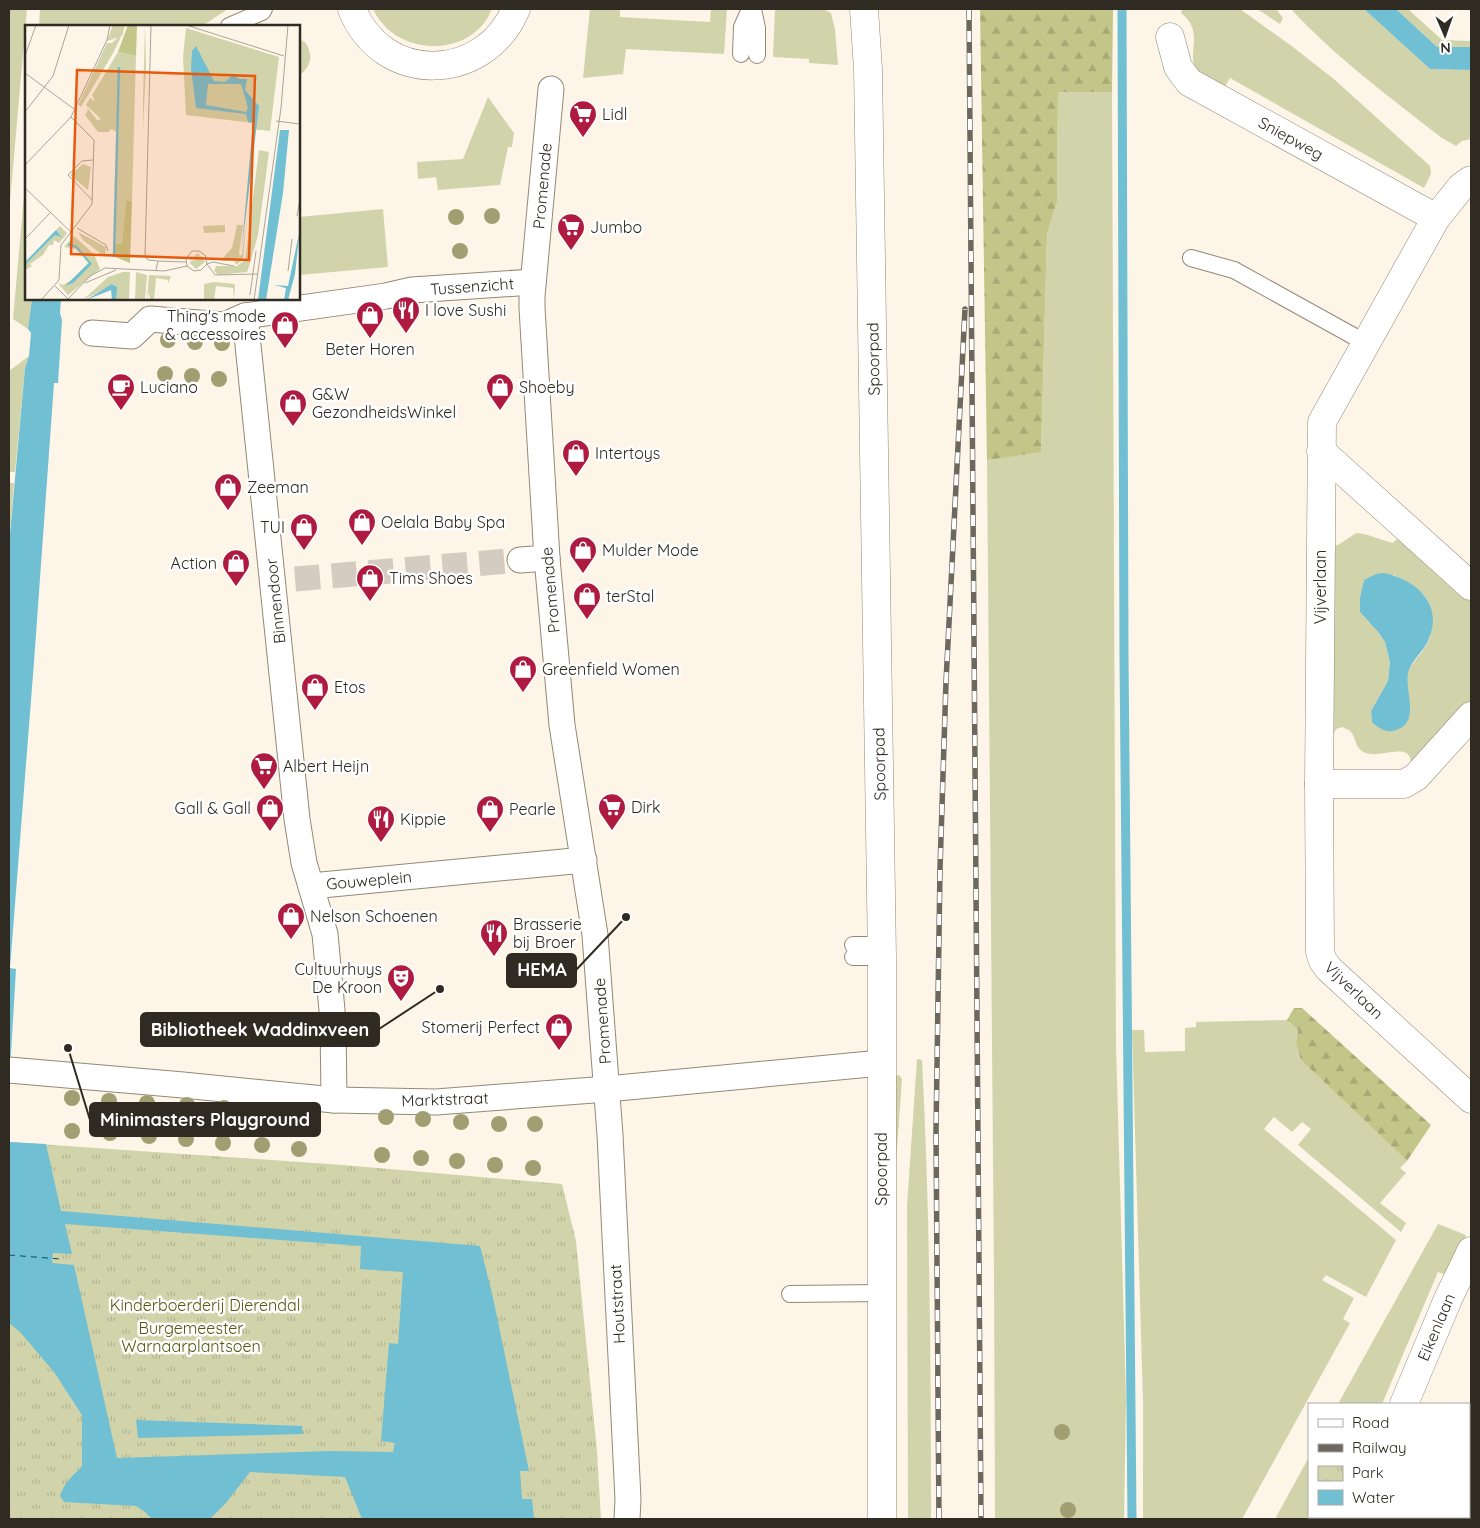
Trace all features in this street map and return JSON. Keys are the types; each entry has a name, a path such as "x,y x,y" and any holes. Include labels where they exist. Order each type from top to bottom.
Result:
{"street":[{"path":"352,9 365,33 383,50 414,64 435,66 456,63 475,56 492,44 506,28 516,9"},
{"name":"Spoorpad","path":"864,9 868,79 882,951 882,1519"},
{"name":"Sniepweg","path":"1170,37 1178,66 1189,82 1436,218"},
{"name":"Promenade","path":"551,89 532,308 546,558 562,725 595,935 607,1088"},
{"name":"Vijverlaan","path":"1471,180 1461,187 1436,218 1322,422 1319,784 1320,952 1323,961 1329,969 1471,1099"},
{"name":"Tussenzicht","path":"92,333 132,336 150,319 224,325 245,316 386,296 412,290 534,282"},
{"name":"Binnendoor","path":"245,316 284,580 297,819 304,863 311,886"},
{"path":"1321,451 1471,586"},
{"path":"520,560 546,558"},
{"path":"1319,784 1404,784 1416,777 1471,716"},
{"name":"Gouweplein","path":"334,1100 333,1021 324,934 311,886 584,860"},
{"name":"Marktstraat","path":"9,1070 183,1084 334,1100 436,1102 881,1063"},
{"name":"Houtstraat","path":"607,1088 628,1499 627,1519"},
{"name":"Eikenlaan","path":"1404,1403 1448,1298 1471,1252"}],"lane":[{"path":"741,54 742,27 751,9"},
{"path":"751,9 757,28 757,55"},
{"path":"231,25 263,10"},
{"path":"251,25 263,10"},
{"path":"1191,258 1234,270 1366,343"},
{"path":"853,951 882,951"},
{"path":"790,1294 881,1293"}],"green space":[{"path":"9,9 27,9 25,25 9,213"},
{"path":"40,9 228,9 204,25 39,25"},
{"path":"373,9 492,9 482,26 468,37 451,44 433,46 415,44 398,36 384,25"},
{"path":"590,9 620,9 620,17 710,22 711,9 727,9 724,54 626,49 623,74 583,78"},
{"path":"775,9 823,9 831,13 835,29 838,65 809,63 809,59 773,57"},
{"path":"980,9 1113,9 1112,92 1058,92 1057,202 1047,234 1041,452 987,460"},
{"path":"1182,9 1240,9 1293,47 1335,80 1430,166 1431,174 1424,188 1230,78 1224,88 1202,76 1194,64 1194,35 1188,20 1181,13"},
{"path":"1257,9 1276,9 1283,18 1280,24"},
{"path":"1291,9 1364,9 1430,69 1471,70 1471,139 1462,141 1456,146 1442,138 1344,60"},
{"path":"1396,9 1408,9 1442,40 1471,41 1471,47 1437,47"},
{"path":"300,40 305,42 310,52 309,65 300,75"},
{"path":"1058,92 1112,92 1116,1044 1126,1398 1124,1519 995,1519 987,460 1041,451 1047,234 1057,202"},
{"path":"488,97 514,133 512,147 508,147 500,185 438,190 436,177 418,179 417,162 463,159"},
{"path":"25,184 25,300 32,300 28,329 13,319"},
{"path":"383,209 388,267 300,275 300,217"},
{"path":"29,356 25,368 15,472 9,472 9,371"},
{"path":"9,483 14,483 9,545"},
{"path":"1356,533 1393,543 1399,533 1471,599 1471,702 1410,769 1408,754 1403,752 1366,753 1359,749 1350,731 1343,727 1336,729 1333,736 1333,546 1338,545","holes":["1394,575 1416,588 1427,599 1432,614 1431,632 1429,641 1409,670 1407,691 1372,722 1371,711 1388,681 1390,662 1385,642 1360,612 1360,597 1364,580"]},
{"path":"1294,1008 1302,1008 1431,1125 1407,1161 1301,1060 1296,1043 1298,1030 1287,1020"},
{"path":"1287,1020 1298,1030 1296,1043 1301,1060 1407,1161 1400,1168 1406,1173 1380,1203 1406,1223 1401,1232 1298,1145 1311,1129 1302,1122 1292,1132 1274,1117 1264,1129 1396,1240 1366,1297 1326,1275 1322,1280 1354,1298 1343,1319 1350,1323 1242,1519 1143,1519 1143,1402 1132,1030 1144,1030 1145,1052 1185,1051 1185,1028 1196,1027 1196,1022"},
{"path":"917,1059 922,1060 927,1175 931,1519 908,1519 907,1206"},
{"path":"899,1075 902,1079 894,1192 894,1076"},
{"name":"Burgemeester Warnaarplantsoen","path":"9,1142 343,1165 562,1184 576,1241 597,1451 601,1519 9,1519"},
{"path":"1438,1224 1466,1235 1449,1276 1438,1272 1382,1403 1339,1403"},
{"path":"1308,1459 1308,1518 1334,1519 1275,1519"}],"water":[{"path":"1364,9 1396,9 1437,47 1471,47 1471,70 1430,69"},
{"path":"32,300 61,300 60,313 62,320 58,383 54,383 10,968 16,969 9,1087 9,545 25,368 29,356 31,333 28,329"},
{"path":"1383,573 1407,581 1417,588 1425,596 1433,616 1428,641 1409,670 1410,714 1408,721 1402,727 1393,731 1382,729 1372,722 1371,711 1388,681 1390,662 1385,642 1360,612 1360,597 1364,580"},
{"path":"9,1142 46,1144 61,1211 480,1246 492,1293 529,1471 520,1471 522,1499 532,1499 534,1519 362,1519 345,1477 250,1472 226,1503 210,1519 152,1519 136,1506 64,1502 60,1496 66,1483 82,1467 82,1415 54,1372 20,1332 9,1323","holes":["65,1224 361,1246 360,1269 403,1272 398,1344 389,1343 381,1441 395,1443 393,1452 330,1451 117,1458 74,1265 52,1263 53,1253 72,1254"]},
{"path":"136,1420 302,1426 303,1434 138,1438"}],"waterway":[{"path":"1122,9 1124,656 1132,1519"}],"ferry route":[{"path":"9,1255 60,1259"}],"tunnel":[{"path":"295,579 520,560"}],"railway":[{"path":"969,9 981,1519"},
{"path":"939,1519 936,1132 940,869 946,682 965,309"}],"place":[{"name":"Lidl","path":"583,138"},
{"name":"Jumbo","path":"571,251"},
{"name":"I love Sushi","path":"406,334"},
{"name":"Beter Horen","path":"370,339"},
{"name":"Thing's mode & accessoires","path":"285,349"},
{"name":"Luciano","path":"121,411"},
{"name":"Shoeby","path":"500,411"},
{"name":"G&W GezondheidsWinkel","path":"293,427"},
{"name":"Intertoys","path":"576,477"},
{"name":"Zeeman","path":"228,511"},
{"name":"Oelala Baby Spa","path":"362,546"},
{"name":"TUI","path":"304,551"},
{"name":"Mulder Mode","path":"583,574"},
{"name":"Action","path":"236,587"},
{"name":"Tims Shoes","path":"370,602"},
{"name":"terStal","path":"587,620"},
{"name":"Greenfield Women","path":"523,693"},
{"name":"Etos","path":"315,711"},
{"name":"Albert Heijn","path":"264,790"},
{"name":"Dirk","path":"612,831"},
{"name":"Gall & Gall","path":"270,832"},
{"name":"Pearle","path":"490,833"},
{"name":"Kippie","path":"381,843"},
{"name":"HEMA","path":"626,917"},
{"name":"Nelson Schoenen","path":"291,940"},
{"name":"Brasserie bij Broer","path":"494,957"},
{"name":"Bibliotheek Waddinxveen","path":"440,989"},
{"name":"Cultuurhuys De Kroon","path":"401,1002"},
{"name":"Minimasters Playground","path":"68,1048"},
{"name":"Stomerij Perfect","path":"559,1051"}],"park label":[{"name":"Kinderboerderij Dierendal","path":"205,1305"}]}
